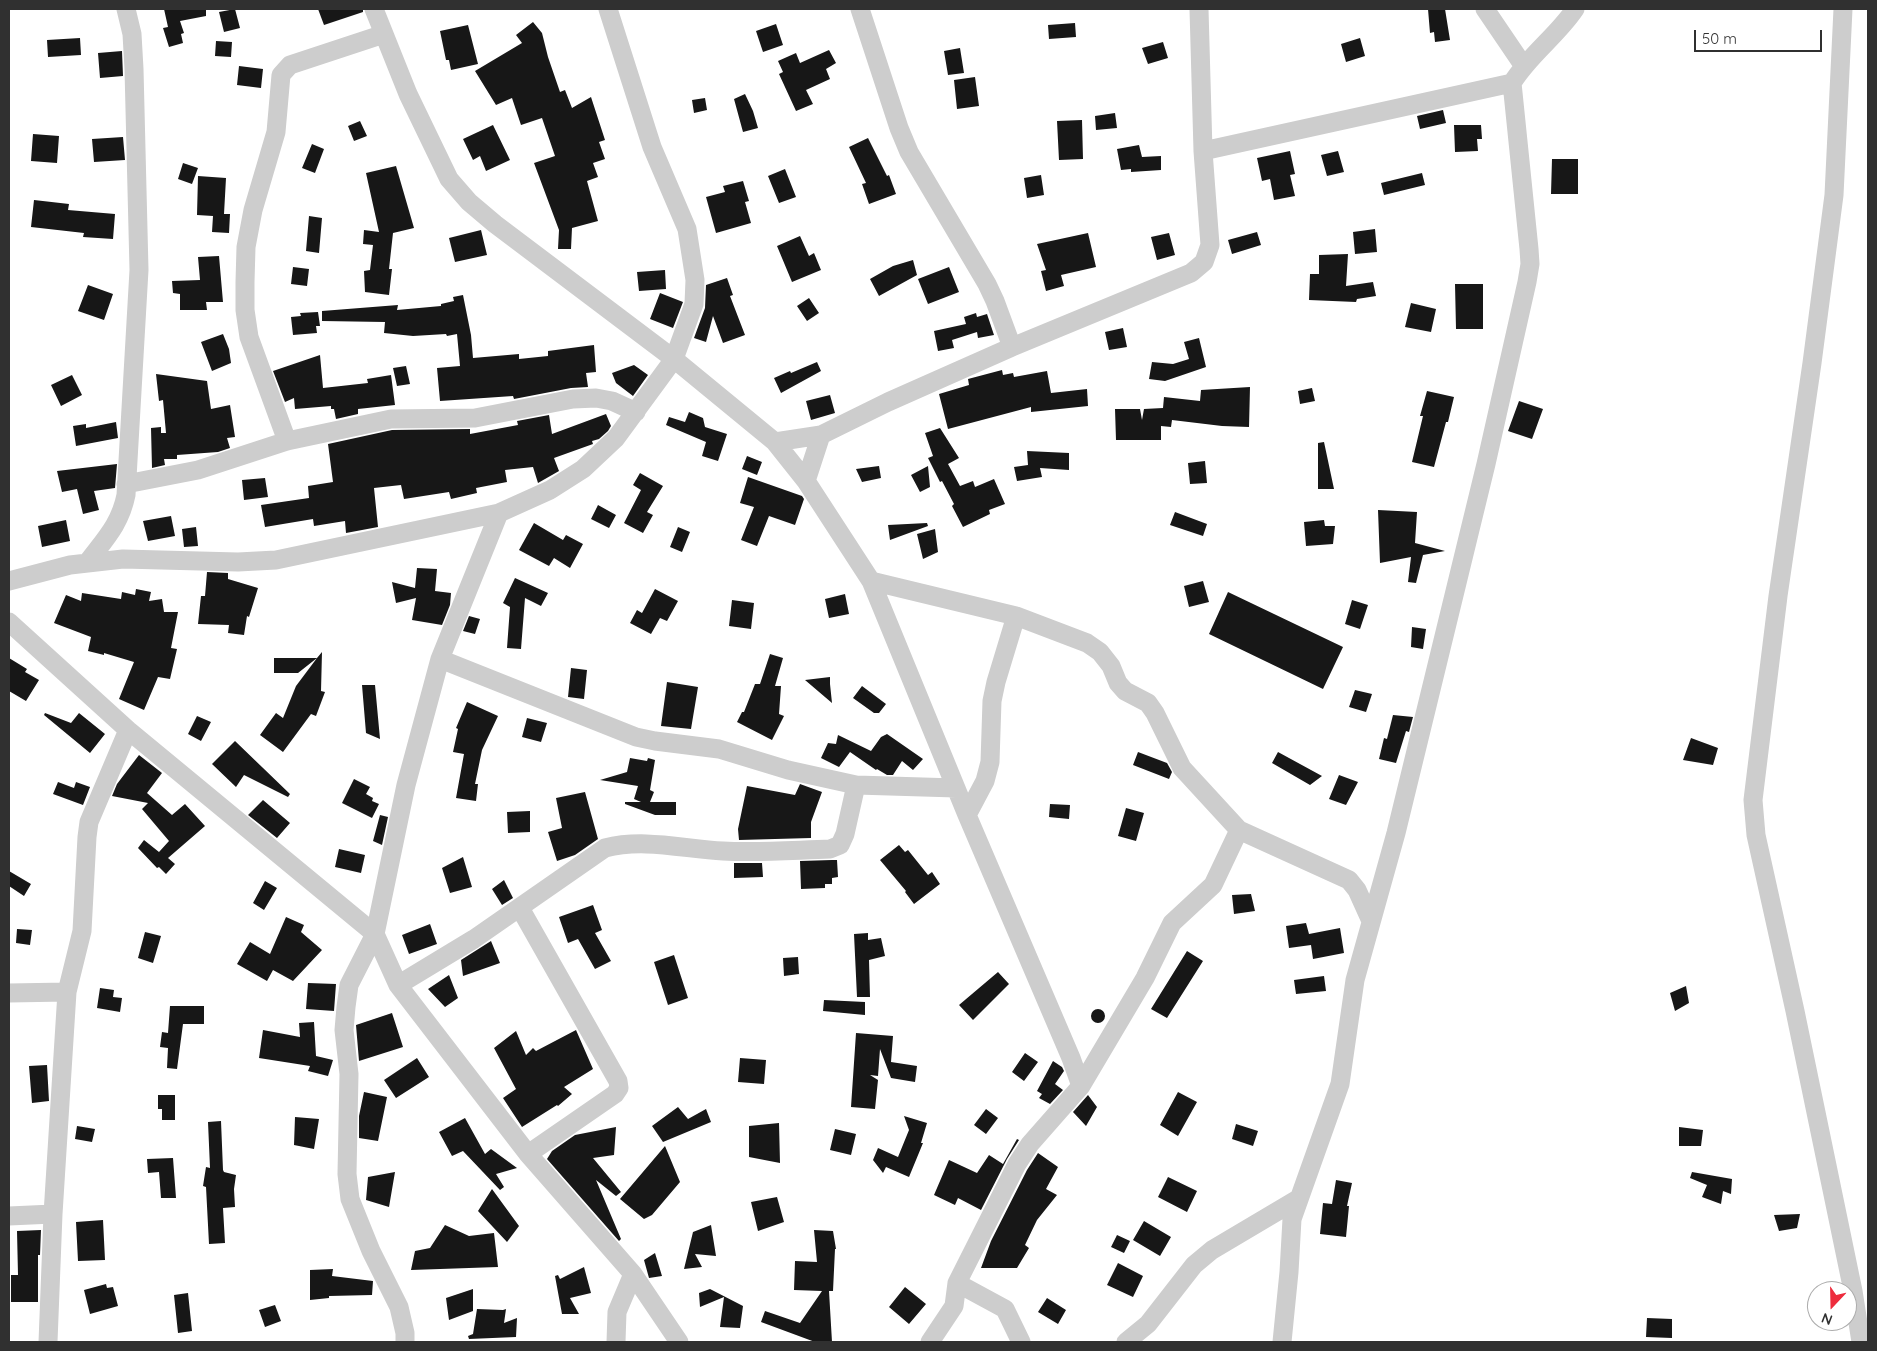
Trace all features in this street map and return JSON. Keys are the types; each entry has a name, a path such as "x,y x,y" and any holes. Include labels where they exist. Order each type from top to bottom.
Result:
{"street":[{"path":"87,563 115,526 123,512 126,484 139,270 134,69 132,34 126,9"},
{"path":"374,9 408,94 449,179 469,202 495,224 674,359 774,442 806,481 871,580 1081,1086"},
{"path":"9,581 70,565 123,560 238,562 276,560 499,513 550,490 583,469 616,438 674,359 694,304 695,280 687,229 652,147 608,9"},
{"path":"860,9 899,128 909,152 987,284 1012,347"},
{"path":"774,442 821,434 1012,347 1191,273 1204,262 1210,245 1203,151 1199,9"},
{"path":"1485,9 1523,65"},
{"path":"1282,1342 1292,1219 1340,1084 1355,980 1396,833 1486,464 1527,282 1530,264 1529,249 1512,83 1523,65 1564,25 1575,9"},
{"path":"1843,9 1834,195 1778,596 1753,800 1756,835 1795,1011 1853,1291 1861,1342"},
{"path":"287,441 249,337 245,310 246,247 252,210 276,132 282,75 290,64 384,34"},
{"path":"1203,151 1512,83"},
{"path":"126,484 198,470 287,441 391,419 475,418 573,399 596,398 612,401 636,412"},
{"path":"806,481 821,434"},
{"path":"406,1342 399,1307 371,1251 350,1199 347,1174 349,1074 344,1030 346,1007 349,985 375,934 406,785 440,659 499,513"},
{"path":"871,580 1016,616 1087,643 1100,652 1111,666 1118,682 1125,691 1148,703 1156,713 1182,768 1239,830 1349,880 1371,921"},
{"path":"967,815 985,781 990,762 992,700 1016,616"},
{"path":"9,622 128,730 375,934 398,985 528,1154 633,1274 678,1342"},
{"path":"440,659 636,736 655,741 719,748 788,770 856,785 956,788"},
{"path":"48,1342 53,1214 66,992 82,931 89,822 128,730"},
{"path":"398,985 474,939 605,848 622,844 737,852 830,849 840,844 845,834 856,785"},
{"path":"930,1342 954,1306 957,1283 1017,1164 1030,1144 1081,1086 1145,978 1172,923 1213,885 1239,830"},
{"path":"520,908 618,1081 619,1088 616,1094 528,1154"},
{"path":"9,993 66,992"},
{"path":"1126,1342 1148,1324 1194,1265 1212,1250 1298,1199"},
{"path":"9,1216 53,1214"},
{"path":"616,1342 616,1312 633,1274"},
{"path":"957,1283 1005,1309 1021,1342"}],"building":[{"path":"164,9 206,9 206,16 180,21 184,33 181,34 183,43 169,47 163,28 168,27"},
{"path":"235,9 240,28 224,32 219,12"},
{"path":"318,9 363,9 363,12 324,25"},
{"path":"1428,9 1445,9 1450,40 1435,42 1434,32 1430,33"},
{"path":"533,22 542,33 560,92 565,90 572,108 591,97 605,140 599,142 605,159 593,163 598,177 587,181 598,221 572,228 571,249 558,249 559,230 534,163 555,156 542,118 521,125 512,98 496,105 475,71 522,43 516,35"},
{"path":"1075,23 1076,37 1049,39 1048,25"},
{"path":"776,24 783,45 763,52 756,31"},
{"path":"468,25 478,64 451,70 449,60 446,60 440,31"},
{"path":"80,38 81,55 48,57 47,40"},
{"path":"1360,38 1365,56 1346,62 1341,44"},
{"path":"216,41 232,42 231,57 215,56"},
{"path":"1163,42 1168,58 1148,64 1142,48"},
{"path":"960,48 964,73 948,75 944,51"},
{"path":"829,50 836,63 826,69 830,79 806,90 813,104 796,111 779,74 783,72 778,61 796,53 800,63"},
{"path":"122,51 123,76 100,78 98,53"},
{"path":"239,66 263,69 261,88 237,85"},
{"path":"975,77 979,106 957,109 954,80"},
{"path":"745,94 758,128 743,132 734,99"},
{"path":"705,98 707,110 694,113 692,100"},
{"path":"1443,110 1446,123 1420,129 1417,116"},
{"path":"1115,113 1117,128 1096,130 1095,116"},
{"path":"1082,120 1083,159 1059,160 1057,121"},
{"path":"360,121 367,136 354,141 348,126"},
{"path":"493,125 510,160 486,171 480,156 473,160 463,139"},
{"path":"1454,125 1481,125 1482,139 1477,139 1478,151 1455,152"},
{"path":"33,134 59,136 57,163 31,161"},
{"path":"123,137 125,160 94,162 92,139"},
{"path":"868,138 887,176 889,175 896,194 869,204 862,184 866,183 849,147"},
{"path":"312,144 324,149 315,173 302,168"},
{"path":"1139,145 1142,157 1161,156 1161,170 1131,172 1131,169 1121,170 1117,149"},
{"path":"1290,151 1295,174 1290,175 1295,196 1274,200 1270,179 1262,181 1257,158"},
{"path":"1338,151 1344,172 1327,176 1321,155"},
{"path":"1552,159 1578,159 1578,194 1551,194"},
{"path":"183,163 198,168 192,184 178,179"},
{"path":"396,166 414,228 393,233 389,269 392,269 389,295 365,292 364,271 370,270 373,245 363,244 364,230 379,232 366,173"},
{"path":"785,169 796,197 779,203 768,176"},
{"path":"1422,173 1425,185 1384,195 1381,183"},
{"path":"1041,175 1044,195 1027,198 1024,178"},
{"path":"198,176 226,178 224,214 230,214 229,233 212,232 213,216 197,215"},
{"path":"743,181 749,201 745,202 751,223 716,233 706,197 725,192 723,186"},
{"path":"34,200 69,204 68,210 115,214 113,239 83,237 84,233 31,227"},
{"path":"309,216 322,218 319,253 306,251"},
{"path":"1375,229 1377,252 1355,254 1353,232"},
{"path":"481,230 487,255 455,262 449,238"},
{"path":"1257,232 1261,245 1232,254 1228,240"},
{"path":"1088,233 1096,267 1061,275 1064,286 1046,291 1041,271 1046,270 1037,244"},
{"path":"1169,233 1175,255 1157,260 1151,237"},
{"path":"800,236 809,256 814,253 821,270 792,282 777,246"},
{"path":"1348,254 1346,286 1373,282 1376,296 1357,299 1356,302 1309,300 1310,274 1319,274 1319,255"},
{"path":"219,256 223,302 206,302 207,310 180,310 180,294 173,293 172,281 200,280 198,257"},
{"path":"913,260 917,275 879,296 870,279 893,266"},
{"path":"293,267 309,269 307,286 291,284"},
{"path":"949,267 959,292 928,304 918,279"},
{"path":"665,270 666,289 639,291 637,272"},
{"path":"727,278 733,295 730,296 745,335 723,343 713,316 706,342 694,338 705,308 706,285"},
{"path":"1455,284 1483,284 1483,329 1456,329"},
{"path":"88,285 113,294 104,320 78,311"},
{"path":"660,293 683,302 673,328 650,319"},
{"path":"463,295 471,335 473,358 519,354 519,359 548,356 548,351 594,345 596,372 586,373 588,387 571,388 514,399 513,396 440,401 437,368 460,366 457,334 447,336 446,334 413,336 384,333 385,322 322,321 322,311 398,305 397,310 441,306 441,304 454,301 453,297"},
{"path":"809,298 819,313 807,321 797,306"},
{"path":"1411,303 1436,309 1431,332 1405,327"},
{"path":"318,312 320,326 316,326 317,333 293,335 291,317 301,316 300,313"},
{"path":"976,313 977,317 987,314 994,335 978,338 977,332 952,340 954,348 938,351 934,331 966,324 964,317"},
{"path":"1123,328 1127,347 1109,350 1105,332"},
{"path":"223,334 229,349 231,363 212,371 201,342"},
{"path":"1199,338 1206,367 1165,381 1149,379 1152,362 1173,364 1189,359 1184,342"},
{"path":"320,355 323,388 368,383 367,379 391,375 395,405 358,409 358,414 336,419 334,409 331,409 331,406 295,409 294,398 285,402 273,371"},
{"path":"817,362 821,371 781,393 774,378"},
{"path":"634,365 648,375 633,396 616,383 612,373"},
{"path":"406,366 410,384 397,386 393,368"},
{"path":"1002,370 1003,375 1013,373 1014,377 1047,371 1051,393 1087,389 1088,406 1031,412 1031,407 948,429 939,394 969,385 968,379"},
{"path":"156,374 207,381 211,409 230,405 235,437 227,438 230,448 218,452 177,455 177,459 164,459 165,465 152,468 151,428 161,427 161,433 166,433 163,400 159,401"},
{"path":"72,375 82,395 61,406 51,385"},
{"path":"1250,387 1249,427 1172,420 1171,427 1161,426 1161,440 1116,440 1115,409 1140,409 1142,420 1144,409 1163,408 1164,397 1200,401 1201,390"},
{"path":"1312,388 1315,401 1300,404 1298,391"},
{"path":"1427,391 1454,397 1434,467 1412,462 1423,416 1420,416"},
{"path":"830,395 835,413 811,420 806,401"},
{"path":"1519,401 1543,409 1532,439 1508,431"},
{"path":"689,412 703,418 705,427 727,434 718,461 702,456 706,442 666,425 669,417 685,422"},
{"path":"606,414 611,426 608,431 599,439 592,441 593,444 554,458 559,471 538,483 533,467 505,470 507,482 476,488 477,493 451,499 449,492 404,499 401,485 374,488 378,527 346,533 345,521 314,526 313,519 265,527 261,505 309,498 308,486 333,482 328,444 392,430 470,429 470,434 518,425 517,421 549,415 552,434"},
{"path":"116,422 118,438 76,446 73,426 86,424 86,428"},
{"path":"940,428 959,458 948,464 960,486 973,481 975,487 994,479 1005,504 989,510 990,514 963,527 952,506 954,504 928,458 933,456 925,433"},
{"path":"1324,442 1334,489 1318,489 1318,443"},
{"path":"1027,451 1069,453 1069,470 1040,468 1042,477 1017,481 1014,467 1028,465"},
{"path":"747,456 762,462 757,475 742,469"},
{"path":"1205,461 1207,483 1190,484 1188,463"},
{"path":"117,464 115,488 94,491 99,510 83,514 77,489 62,492 57,471"},
{"path":"879,466 881,478 862,482 856,469"},
{"path":"928,466 930,487 920,492 911,475"},
{"path":"640,473 663,486 647,512 653,515 643,533 624,523 641,490 633,485"},
{"path":"748,477 802,496 804,499 795,525 769,516 757,546 741,540 754,507 740,503"},
{"path":"265,478 268,497 244,500 242,480"},
{"path":"598,505 616,515 609,528 591,519"},
{"path":"1378,510 1417,512 1415,543 1445,551 1423,555 1416,583 1408,582 1411,557 1380,563"},
{"path":"1175,512 1207,524 1203,536 1170,525"},
{"path":"171,516 175,536 148,541 143,521"},
{"path":"66,520 70,541 42,547 38,526"},
{"path":"1324,520 1325,526 1335,526 1333,544 1306,546 1304,522"},
{"path":"534,523 563,540 566,535 583,544 570,568 554,558 549,566 519,550"},
{"path":"927,523 928,526 890,540 888,525"},
{"path":"196,527 198,546 184,547 182,529"},
{"path":"678,527 690,532 682,552 670,547"},
{"path":"935,529 938,552 923,559 917,534"},
{"path":"417,568 437,569 435,591 451,593 450,605 442,625 412,620 416,598 396,603 392,582 415,588"},
{"path":"207,572 228,573 228,579 258,588 249,617 247,616 244,635 228,633 229,625 198,624 201,596 205,596"},
{"path":"515,578 548,593 541,606 525,598 521,649 507,648 510,607 503,603"},
{"path":"1203,581 1209,602 1189,607 1184,586"},
{"path":"136,589 151,592 149,601 162,599 164,612 178,612 171,648 177,649 170,679 158,677 144,710 119,699 134,662 104,653 104,655 88,651 91,637 54,623 66,595 81,601 82,593 121,599 122,592 135,595"},
{"path":"655,589 678,601 667,621 660,618 651,634 630,623 637,610 642,613"},
{"path":"1228,592 1343,647 1323,689 1209,634"},
{"path":"845,594 849,614 829,618 825,599"},
{"path":"732,600 754,603 751,629 729,626"},
{"path":"1352,600 1368,605 1360,629 1345,624"},
{"path":"469,616 480,619 475,634 463,631"},
{"path":"1412,627 1426,629 1423,649 1411,647"},
{"path":"322,652 321,691 325,692 316,716 311,714 283,752 260,735 276,713 283,718 296,686"},
{"path":"770,654 783,658 775,686 781,686 779,714 784,716 772,740 737,722 742,712 744,712 755,684 760,684"},
{"path":"9,658 27,669 25,672 39,680 26,701 9,691"},
{"path":"274,658 317,658 298,673 274,673"},
{"path":"571,668 587,670 584,699 568,697"},
{"path":"830,677 830,684 832,703 805,680"},
{"path":"667,682 698,687 691,729 661,726"},
{"path":"362,685 375,685 380,739 366,733"},
{"path":"862,686 886,704 879,713 874,713 853,698"},
{"path":"1355,690 1372,694 1366,712 1349,707"},
{"path":"467,702 498,716 482,750 475,784 478,784 476,801 456,798 464,754 453,752 458,729 456,728"},
{"path":"45,713 71,723 79,713 105,734 90,753 44,715"},
{"path":"1393,715 1413,717 1409,732 1406,731 1396,763 1379,759 1384,738 1387,739"},
{"path":"197,716 211,722 201,741 188,734"},
{"path":"527,718 547,723 541,742 522,737"},
{"path":"887,734 923,759 913,770 902,761 893,775 887,775 876,770 850,752 839,767 821,758 828,743 836,744 838,735 871,751 881,737"},
{"path":"1691,738 1718,748 1713,765 1683,760"},
{"path":"235,741 290,794 288,797 244,775 236,787 212,764"},
{"path":"1138,752 1167,763 1172,772 1169,779 1133,765"},
{"path":"1278,752 1322,776 1310,785 1272,763"},
{"path":"139,755 162,773 147,793 172,815 185,804 205,826 168,858 175,864 166,874 159,867 157,868 138,848 144,840 159,852 169,841 142,809 148,803 112,796 117,784"},
{"path":"630,758 647,761 648,758 655,760 650,790 654,792 650,802 676,802 676,815 655,815 625,804 625,802 641,802 634,799 638,786 600,780 627,772"},
{"path":"1339,775 1358,782 1346,805 1329,799"},
{"path":"354,779 370,787 366,794 373,798 372,801 379,804 372,818 342,803"},
{"path":"58,782 74,788 76,782 90,787 83,805 53,794"},
{"path":"800,784 822,792 811,822 811,838 739,840 738,829 747,786 795,795"},
{"path":"585,792 598,839 575,855 557,861 548,832 562,828 556,798"},
{"path":"263,800 290,823 277,838 248,815"},
{"path":"1050,804 1070,805 1069,819 1049,817"},
{"path":"1126,808 1144,813 1136,841 1118,836"},
{"path":"530,811 530,832 508,833 507,812"},
{"path":"380,815 388,817 382,845 373,841"},
{"path":"899,845 905,852 908,850 928,875 932,872 940,884 914,904 906,891 880,860"},
{"path":"339,849 365,855 361,873 335,867"},
{"path":"463,857 472,887 450,893 442,868"},
{"path":"837,860 838,877 832,878 832,884 825,884 825,888 801,889 800,861"},
{"path":"734,863 762,863 763,877 734,878"},
{"path":"9,871 31,884 24,896 9,886"},
{"path":"504,880 513,898 502,905 492,889"},
{"path":"265,881 277,888 264,910 253,903"},
{"path":"1251,894 1255,911 1234,914 1232,895"},
{"path":"593,905 602,930 595,933 611,961 595,969 578,939 568,943 559,917"},
{"path":"286,917 304,925 301,932 322,950 293,981 273,970 267,981 237,964 250,942 270,954"},
{"path":"1306,923 1309,934 1340,928 1344,953 1313,959 1311,945 1289,948 1286,926"},
{"path":"430,924 437,944 409,954 402,935"},
{"path":"17,929 32,930 30,945 16,943"},
{"path":"145,932 161,936 153,963 138,958"},
{"path":"868,933 868,940 881,938 885,956 869,960 870,997 857,997 854,934"},
{"path":"491,941 500,963 463,976 461,960"},
{"path":"1187,951 1203,961 1167,1018 1151,1009"},
{"path":"674,955 688,998 668,1005 654,962"},
{"path":"798,957 799,974 784,976 783,958"},
{"path":"998,972 1009,984 973,1020 959,1005"},
{"path":"449,975 458,998 445,1007 428,989"},
{"path":"1324,976 1326,991 1296,994 1294,980"},
{"path":"308,983 336,984 334,1011 306,1009"},
{"path":"1686,986 1689,1003 1675,1011 1670,993"},
{"path":"100,988 114,990 113,997 122,998 120,1012 97,1008"},
{"path":"824,1000 865,1002 865,1015 823,1011"},
{"path":"170,1006 204,1006 204,1024 183,1024 177,1069 167,1068 168,1048 160,1047 162,1032 168,1033"},
{"path":"1095,1009 1101,1009 1105,1016 1101,1023 1095,1023 1091,1019 1091,1013"},
{"path":"392,1013 403,1047 359,1061 356,1025"},
{"path":"314,1022 316,1056 333,1060 328,1076 308,1071 310,1066 259,1058 263,1030 300,1037 299,1023"},
{"path":"576,1030 593,1069 564,1087 572,1094 558,1106 522,1127 503,1098 516,1089 494,1048 516,1031 526,1055 533,1048 536,1051"},
{"path":"856,1033 893,1036 891,1062 917,1066 915,1082 891,1078 880,1049 878,1076 870,1075 878,1080 875,1109 851,1107"},
{"path":"1025,1053 1038,1062 1024,1081 1012,1072"},
{"path":"417,1058 429,1077 396,1098 384,1080"},
{"path":"740,1058 766,1060 764,1084 738,1082"},
{"path":"1053,1061 1062,1067 1064,1071 1055,1084 1063,1090 1050,1104 1039,1098 1042,1094 1037,1091"},
{"path":"47,1065 49,1101 32,1103 29,1066"},
{"path":"364,1092 387,1097 378,1141 359,1138 359,1116"},
{"path":"1178,1092 1197,1102 1178,1136 1160,1125"},
{"path":"158,1095 175,1095 175,1120 162,1120 162,1109 158,1109"},
{"path":"1088,1095 1097,1107 1086,1126 1073,1112"},
{"path":"678,1107 688,1119 706,1109 711,1122 663,1142 652,1126"},
{"path":"986,1109 998,1118 986,1134 974,1125"},
{"path":"904,1116 927,1123 921,1143 923,1143 909,1177 886,1167 883,1173 873,1160 878,1148 898,1157 909,1130"},
{"path":"295,1117 319,1119 314,1149 294,1145"},
{"path":"465,1118 485,1154 491,1149 517,1168 496,1174 504,1187 500,1190 463,1151 452,1156 439,1132"},
{"path":"221,1121 223,1170 224,1172 236,1175 234,1189 235,1207 223,1208 225,1243 209,1244 206,1187 203,1186 206,1167 210,1168 208,1122"},
{"path":"779,1123 780,1163 749,1157 749,1126"},
{"path":"1236,1124 1258,1131 1253,1146 1232,1139"},
{"path":"77,1126 95,1129 92,1142 75,1139"},
{"path":"616,1127 614,1155 593,1158 621,1192 616,1196 596,1180 621,1239 619,1241 547,1159 552,1151 575,1135"},
{"path":"1679,1127 1703,1130 1701,1146 1679,1146"},
{"path":"835,1129 856,1134 851,1155 830,1150"},
{"path":"1017,1139 1019,1140 981,1210 958,1198 955,1205 934,1195 949,1160 977,1173 989,1155 1003,1164"},
{"path":"665,1146 680,1182 652,1215 644,1219 620,1199"},
{"path":"1038,1153 1058,1167 1046,1189 1057,1195 1037,1220 1025,1245 1029,1248 1017,1268 981,1268 991,1241 1027,1170"},
{"path":"173,1158 176,1198 161,1198 159,1172 148,1173 147,1159"},
{"path":"395,1172 389,1207 366,1200 368,1177"},
{"path":"1692,1172 1732,1179 1731,1194 1723,1191 1721,1204 1702,1197 1707,1185 1690,1178"},
{"path":"1168,1177 1197,1191 1187,1212 1158,1197"},
{"path":"1336,1180 1352,1183 1347,1206 1349,1206 1346,1237 1320,1234 1323,1203 1332,1204"},
{"path":"492,1189 519,1226 507,1242 478,1211"},
{"path":"777,1197 784,1222 758,1231 751,1202"},
{"path":"1800,1214 1797,1228 1779,1231 1774,1215"},
{"path":"103,1220 105,1260 78,1261 76,1222"},
{"path":"1144,1221 1171,1237 1160,1256 1133,1240"},
{"path":"445,1225 469,1236 494,1233 498,1267 411,1270 415,1251 430,1248"},
{"path":"711,1225 716,1256 695,1254 702,1267 684,1269 693,1232"},
{"path":"41,1230 40,1255 38,1255 38,1302 11,1302 11,1275 18,1275 17,1231"},
{"path":"814,1230 833,1231 836,1249 833,1291 829,1291 832,1342 815,1342 761,1322 765,1311 800,1323 822,1291 794,1290 795,1261 817,1262"},
{"path":"1117,1235 1130,1241 1124,1253 1111,1247"},
{"path":"655,1253 662,1276 649,1278 644,1260"},
{"path":"1118,1263 1143,1276 1133,1297 1107,1285"},
{"path":"584,1267 591,1293 570,1298 579,1314 562,1314 555,1276 558,1275 560,1279"},
{"path":"333,1269 332,1276 373,1281 372,1295 329,1296 329,1298 310,1300 310,1270"},
{"path":"106,1284 107,1288 113,1287 118,1306 90,1314 84,1290"},
{"path":"905,1287 926,1304 909,1324 889,1307"},
{"path":"473,1289 473,1311 449,1320 446,1298"},
{"path":"710,1289 743,1306 740,1328 720,1327 724,1297 700,1307 699,1293"},
{"path":"188,1293 192,1331 178,1333 174,1295"},
{"path":"1047,1298 1066,1310 1058,1324 1038,1312"},
{"path":"275,1305 281,1321 265,1327 259,1310"},
{"path":"477,1309 506,1309 504,1323 517,1318 516,1337 469,1339 468,1336 473,1334"},
{"path":"1647,1318 1672,1319 1672,1338 1646,1337"}]}
